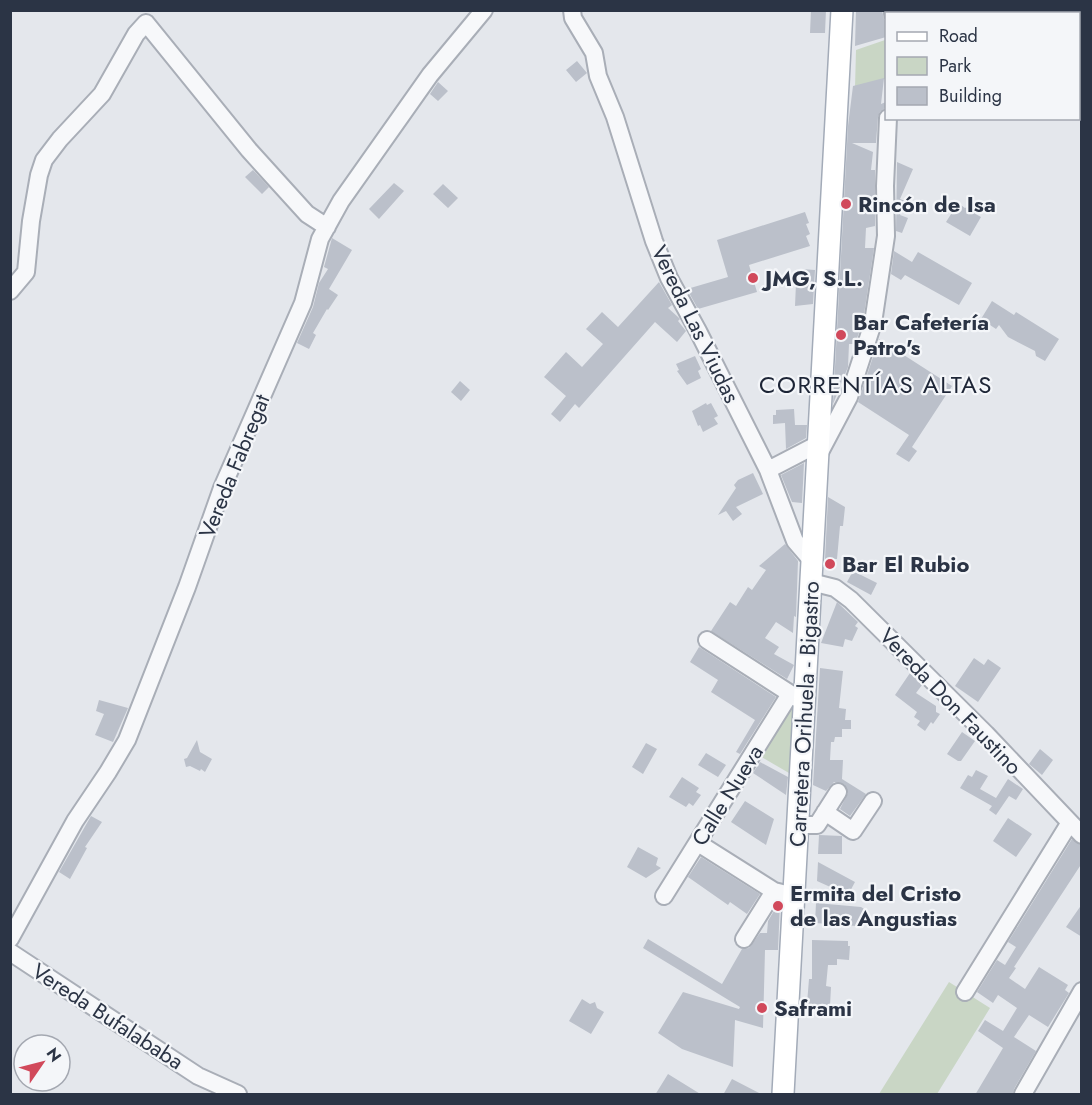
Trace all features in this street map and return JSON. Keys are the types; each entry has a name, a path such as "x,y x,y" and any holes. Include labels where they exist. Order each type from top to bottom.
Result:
{"main road":[{"name":"Carretera Orihuela - Bigastro","path":"783,1095 784,893 798,825 797,699 812,572 842,10"}],"street":[{"name":"Vereda Fabregat","path":"10,939 75,821 127,740 187,587 222,488 303,303 320,239 341,201 430,75 484,10"},
{"name":"Vereda Las Viudas","path":"572,10 573,18 594,53 598,75 615,117 654,241 669,278 768,470 795,541 812,572"},
{"path":"10,291 26,272 39,175 44,160 102,94 136,34 146,23 249,150 307,214 327,226"},
{"path":"768,470 820,448 849,397 873,323 886,236 885,186 888,120"},
{"name":"Vereda Don Faustino","path":"812,572 851,600 986,734 1075,830"},
{"path":"707,640 797,699"},
{"name":"Calle Nueva","path":"664,896 797,699"},
{"path":"798,825 817,825 838,792"},
{"path":"825,813 853,831 873,801"},
{"path":"965,992 1075,830"},
{"path":"698,843 784,893 744,939"},
{"name":"Vereda Bufalababa","path":"10,952 198,1076 238,1095"},
{"path":"1023,1095 1082,992"}],"green space":[{"path":"885,40 885,79 855,88 856,50"},
{"path":"787,705 795,709 789,773 758,755"},
{"path":"949,982 990,1008 937,1094 879,1094"}],"building":[{"path":"811,10 826,10 825,33 810,33"},
{"path":"856,10 882,10 885,20 885,37 855,46"},
{"path":"577,61 587,73 576,82 566,70"},
{"path":"884,78 881,104 885,102 885,108 878,117 876,143 852,143 873,152 871,170 875,170 875,226 866,228 865,248 874,248 863,321 855,344 849,344 848,367 833,404 848,126 853,86"},
{"path":"438,82 448,91 438,101 430,94"},
{"path":"897,162 913,169 900,199 905,201 900,215 908,218 902,233 896,231"},
{"path":"253,170 269,187 262,194 245,177"},
{"path":"394,183 404,191 379,219 369,209"},
{"path":"443,184 458,198 448,208 433,194"},
{"path":"958,203 965,208 969,206 970,211 981,217 970,236 946,222"},
{"path":"805,212 810,234 806,236 810,246 749,265 757,292 698,309 687,289 728,277 717,240"},
{"path":"332,238 352,250 329,289 338,295 313,333 316,335 309,349 297,343 313,307 319,283 328,269 324,267"},
{"path":"894,251 912,262 918,252 972,283 959,305 905,275 901,280 891,274"},
{"path":"801,269 815,270 813,304 795,306 796,283 800,283"},
{"path":"659,282 672,305 668,308 680,319 678,321 686,331 677,342 655,322 579,408 575,404 560,422 551,414 566,396 544,377 566,352 582,367 603,344 586,329 602,312 618,327"},
{"path":"992,301 1014,315 1016,312 1059,339 1045,361 1036,356 1035,351 1008,337 999,325 996,329 981,319"},
{"path":"879,339 952,386 912,447 917,451 909,462 896,454 909,435 858,402"},
{"path":"695,356 701,369 698,371 701,378 687,385 677,371 679,370 676,364"},
{"path":"460,381 470,390 461,401 451,392"},
{"path":"706,403 707,405 711,403 718,416 714,418 718,424 703,432 692,411"},
{"path":"794,409 795,425 807,425 806,438 786,449 785,423 773,424 773,415 776,415 776,410"},
{"path":"804,463 802,503 792,502 781,475"},
{"path":"753,473 763,494 736,507 742,514 733,521 726,511 718,515 736,488 734,485 738,480"},
{"path":"828,497 845,507 843,526 840,526 837,559 825,559"},
{"path":"785,544 798,561 796,617 794,616 793,633 776,622 765,638 779,647 774,654 794,665 787,679 711,631 730,602 736,606 748,587 752,590 766,570 759,566"},
{"path":"853,571 877,583 871,595 847,582"},
{"path":"837,602 858,622 855,626 858,628 852,641 845,639 843,647 821,643"},
{"path":"699,647 776,697 740,754 736,752 755,720 711,692 718,680 690,662"},
{"path":"974,658 984,665 988,659 1001,668 978,702 955,686"},
{"path":"820,668 843,671 839,708 846,709 845,720 851,720 851,729 842,729 842,737 835,737 834,742 831,742 830,760 843,760 842,779 866,794 850,816 840,809 848,793 844,784 834,782 826,791 813,785"},
{"path":"910,673 922,685 916,693 936,706 936,712 940,714 925,731 917,725 920,721 914,717 917,712 895,695"},
{"path":"99,700 128,708 113,742 95,735 104,714 96,711"},
{"path":"962,732 975,741 961,761 958,761 947,754"},
{"path":"197,740 200,752 212,759 205,772 190,766 186,767 184,759 187,758"},
{"path":"646,743 657,749 643,774 632,767"},
{"path":"1040,749 1053,760 1042,775 1029,764"},
{"path":"706,753 726,765 718,777 698,765"},
{"path":"760,762 788,777 786,795 753,773"},
{"path":"976,770 988,776 980,789 996,798 1008,779 1023,789 1016,800 1009,796 996,815 989,810 992,806 960,788 968,775 972,777"},
{"path":"682,777 699,788 696,792 701,795 693,806 689,803 686,807 669,797"},
{"path":"745,801 774,819 766,845 731,822"},
{"path":"91,816 102,822 85,847 87,848 70,879 59,872"},
{"path":"1008,818 1032,834 1016,857 993,841"},
{"path":"819,835 842,836 842,854 818,854"},
{"path":"1072,839 1082,845 1082,863 1009,978 1025,989 1039,967 1068,985 1065,990 1069,993 1048,1027 1029,1015 1014,1037 1036,1051 1014,1089 1013,1095 975,1095 1003,1048 978,1031 985,1020 1003,1031 1017,1008 998,995 993,1003 977,992 997,960 1005,965 1016,947 1008,942"},
{"path":"638,847 658,858 656,865 661,868 646,878 627,867"},
{"path":"701,857 760,894 747,914 730,902 728,905 688,877"},
{"path":"818,862 855,882 848,895 817,881"},
{"path":"816,903 861,907 866,910 856,926 815,923"},
{"path":"780,904 778,950 765,950 763,1028 735,1020 733,1067 682,1049 658,1033 683,992 739,1009 740,1007 643,948 648,939 722,984 742,949 749,948 760,933 767,933 768,921"},
{"path":"1082,904 1082,937 1066,927"},
{"path":"812,940 848,941 848,946 850,946 849,960 837,959 837,965 828,965 826,986 831,987 830,1006 807,1004 809,979 812,979"},
{"path":"582,999 590,1004 595,1002 597,1008 604,1012 591,1034 569,1021"},
{"path":"668,1074 702,1095 655,1095"},
{"path":"732,1079 763,1095 723,1095"}],"place":[{"name":"Rincón de Isa","path":"846,204"},
{"name":"JMG, S.L.","path":"753,278"},
{"name":"Bar Cafetería Patro's","path":"841,335"},
{"name":"Bar El Rubio","path":"830,564"},
{"name":"Ermita del Cristo de las Angustias","path":"778,906"},
{"name":"Saframi","path":"762,1008"}],"district":[{"name":"CORRENTÍAS ALTAS","path":"876,385"}]}
